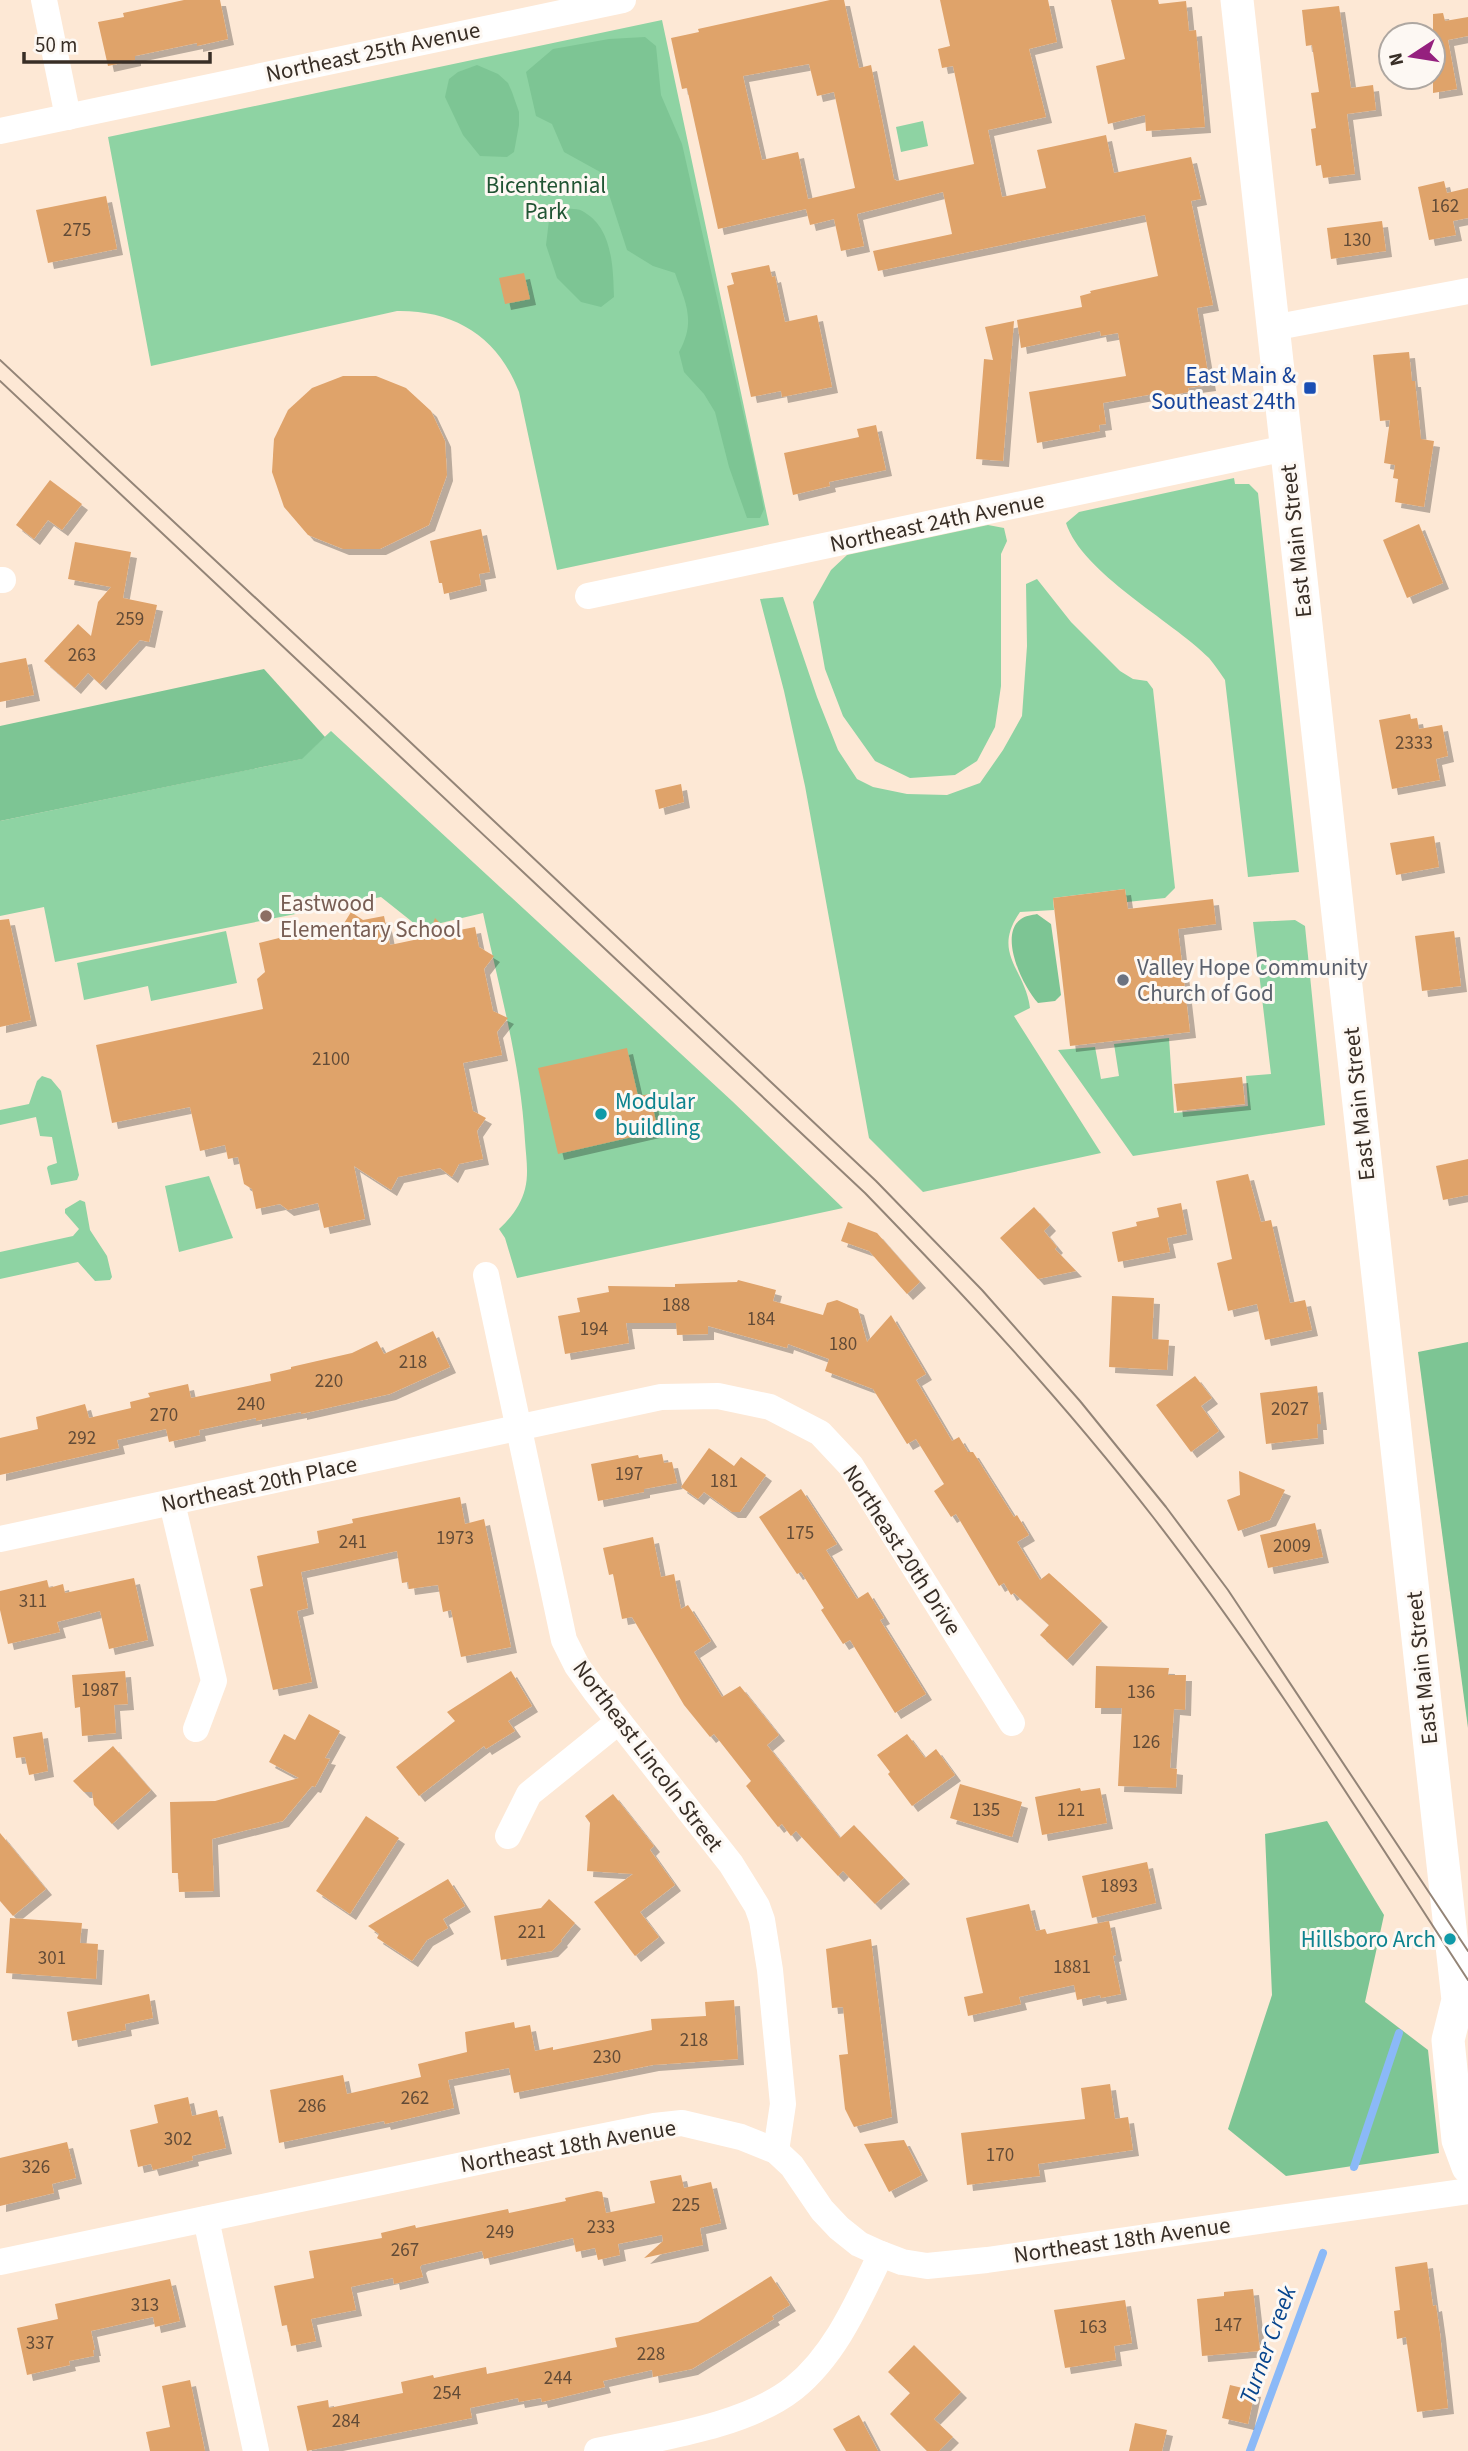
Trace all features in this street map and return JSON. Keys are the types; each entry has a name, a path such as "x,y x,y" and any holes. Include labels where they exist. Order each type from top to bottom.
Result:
{"main road":[{"name":"East Main Street","path":"1237,0 1272,328 1465,2004 1448,2040 1458,2140 1468,2167"}],"street":[{"path":"44,0 68,117"},
{"name":"Northeast 25th Avenue","path":"0,131 509,12 623,0"},
{"path":"1272,328 1468,291"},
{"name":"Northeast 24th Avenue","path":"588,596 1286,448"},
{"name":"Northeast Lincoln Street","path":"486,1275 564,1640 577,1666 618,1722 731,1864 757,1906 762,1920 770,1970 783,2104 776,2151"},
{"name":"Northeast 20th Drive","path":"518,1428 660,1397 718,1396 770,1407 820,1433 851,1466 1012,1723"},
{"name":"Northeast 20th Place","path":"0,1539 518,1428"},
{"path":"172,1503 214,1681 196,1729"},
{"path":"508,1836 529,1794 618,1722"},
{"name":"Northeast 18th Avenue","path":"0,2262 654,2126 682,2123 713,2129 776,2151 792,2166 822,2210 859,2244 902,2262 927,2266 1468,2191"},
{"path":"206,2219 256,2451"},
{"path":"597,2451 697,2430 747,2413 772,2402 795,2387 824,2356 847,2323 881,2254"}],"green space":[{"name":"Bicentennial Park","path":"662,20 769,525 557,570 519,392 499,356 486,342 456,322 438,316 397,311 151,366 108,137"},
{"path":"645,37 656,46 661,95 682,144 754,460 764,509 760,518 747,518 729,467 715,412 704,394 684,372 679,352 687,331 688,312 675,273 653,266 627,250 602,173 564,152 552,124 536,116 526,72 553,49 609,39"},
{"path":"477,65 498,74 508,83 519,112 514,152 507,157 480,156 463,135 445,97 449,79 458,72"},
{"path":"923,121 928,146 901,152 896,127"},
{"path":"562,208 577,209 594,219 606,239 612,262 614,297 601,307 581,302 557,278 546,245 550,212"},
{"path":"1234,478 1235,484 1249,484 1258,493 1299,872 1248,877 1225,680 1209,658 1193,643 1108,578 1075,542 1066,523 1079,512"},
{"path":"988,525 1004,528 1007,541 1001,554 1001,686 995,727 977,761 955,775 910,778 875,761 843,716 825,669 813,602 831,570 847,555"},
{"path":"1037,579 1071,622 1120,671 1133,679 1147,681 1153,689 1175,888 1165,898 1127,902 1125,889 1053,898 1054,910 1020,912 1012,927 1009,950 1030,1008 1014,1016 1101,1153 923,1192 869,1138 805,786 760,599 783,597 838,750 857,779 873,787 907,794 947,795 980,783 1022,716 1027,646 1026,584"},
{"path":"264,669 325,737 302,759 0,821 0,726"},
{"path":"331,731 732,1101 843,1208 517,1278 505,1238 499,1229 518,1206 526,1183 523,1112 508,1026 483,913 420,928 381,897 55,962 44,907 0,916 0,821 301,759"},
{"path":"1037,914 1051,924 1061,995 1055,1001 1038,1003 1020,974 1012,948 1015,927 1021,919"},
{"path":"1295,920 1305,926 1325,1125 1133,1156 1058,1050 1095,1047 1101,1079 1119,1076 1114,1044 1169,1038 1174,1113 1248,1106 1246,1076 1271,1074 1253,922"},
{"path":"226,931 237,983 151,1001 148,986 84,1000 77,963"},
{"path":"42,1076 51,1079 61,1091 79,1175 77,1180 51,1185 47,1168 57,1163 52,1137 40,1136 36,1117 0,1125 0,1110 29,1104 37,1081"},
{"path":"209,1176 233,1238 179,1252 165,1186"},
{"path":"80,1200 85,1202 90,1230 107,1256 112,1277 110,1280 95,1281 78,1262 0,1279 0,1252 73,1236 79,1229 65,1213 65,1209"},
{"path":"1468,1342 1468,1728 1418,1352"},
{"path":"1327,1821 1384,1915 1365,2002 1428,2050 1439,2153 1286,2176 1228,2129 1272,1995 1265,1834"}],"building":[{"path":"184,0 220,0 228,39 135,56 135,60 108,66 98,22 124,17 123,13"},
{"path":"830,0 844,0 859,68 871,65 894,179 897,181 974,164 953,66 942,68 938,49 950,46 940,0 1048,0 1057,42 1029,49 1046,117 988,130 1002,197 1046,188 1037,150 1106,135 1114,173 1191,157 1201,199 1191,201 1213,305 1197,308 1210,385 1188,388 1189,392 1160,397 1159,393 1103,403 1106,424 1099,425 1100,431 1037,443 1029,392 1126,376 1118,333 1101,336 1100,331 1021,348 1017,320 1082,307 1080,296 1091,293 1090,291 1158,276 1145,215 878,271 873,251 952,234 943,192 857,214 864,246 841,251 834,219 810,225 806,209 718,229 687,88 682,89 671,38 699,32 698,29","holes":["809,64 817,96 834,92 855,188 808,199 798,152 762,160 743,76"]},
{"path":"1111,0 1158,0 1159,4 1186,1 1189,31 1196,30 1205,127 1146,131 1145,115 1108,124 1096,66 1125,59"},
{"path":"1339,6 1351,88 1373,85 1376,110 1347,114 1355,174 1323,178 1321,165 1316,166 1311,129 1316,128 1311,93 1319,92 1312,45 1306,46 1302,10"},
{"path":"1443,13 1445,21 1433,21 1433,14"},
{"path":"1468,17 1468,36 1448,40 1457,89 1447,91 1445,21"},
{"path":"1444,181 1447,193 1468,188 1468,218 1453,221 1456,235 1429,240 1418,187"},
{"path":"106,196 117,249 48,263 36,210"},
{"path":"1382,221 1386,251 1331,259 1327,228"},
{"path":"769,265 772,277 775,276 785,322 817,315 832,387 782,397 781,391 751,397 727,286 734,284 731,273"},
{"path":"524,273 530,299 505,304 499,278"},
{"path":"1014,321 1003,461 976,459 984,359 993,360 985,327"},
{"path":"1409,352 1421,439 1434,441 1424,507 1395,502 1398,479 1393,478 1395,465 1384,463 1390,420 1380,421 1373,355"},
{"path":"343,376 376,376 406,388 431,411 445,441 447,475 429,525 380,549 343,549 308,535 284,507 272,472 274,439 288,410 312,388"},
{"path":"876,425 886,470 829,482 830,486 793,495 784,453 859,437 857,429"},
{"path":"50,480 82,504 62,530 48,520 34,539 16,525"},
{"path":"1419,524 1443,583 1407,598 1383,540"},
{"path":"481,529 490,572 479,574 481,585 444,594 430,541"},
{"path":"75,542 131,552 123,598 157,605 149,642 140,640 100,684 88,673 75,688 44,661 78,624 91,636 98,602 111,587 68,579"},
{"path":"26,658 34,695 0,702 0,663"},
{"path":"1410,714 1411,719 1417,718 1419,729 1442,725 1448,756 1436,759 1440,780 1392,789 1379,720"},
{"path":"681,784 684,802 659,809 655,790"},
{"path":"1434,836 1439,867 1396,875 1390,843"},
{"name":"Valley Hope Community Church of God","path":"1125,889 1128,909 1213,899 1216,924 1178,929 1190,1032 1070,1046 1053,898"},
{"path":"351,912 363,920 384,916 390,945 428,937 435,918 449,932 475,927 479,947 494,956 484,969 493,1011 508,1018 497,1032 502,1055 463,1063 473,1111 486,1118 477,1131 483,1159 459,1164 452,1177 440,1168 398,1177 391,1190 354,1166 365,1219 324,1228 318,1203 288,1210 280,1204 256,1209 252,1189 244,1184 238,1157 228,1159 225,1145 200,1151 190,1107 112,1123 96,1045 263,1009 257,979 265,972 259,943 279,938 290,920 300,934 343,925"},
{"path":"9,919 31,1020 0,1027 0,920"},
{"path":"1454,931 1461,986 1422,991 1415,936"},
{"name":"Modular buildling","path":"627,1048 638,1096 650,1094 658,1131 558,1154 538,1068"},
{"path":"1242,1077 1245,1104 1177,1111 1174,1084"},
{"path":"1468,1159 1468,1195 1443,1200 1436,1166"},
{"path":"1248,1174 1261,1222 1271,1220 1290,1303 1305,1300 1312,1330 1265,1340 1257,1304 1228,1311 1217,1263 1232,1259 1216,1181"},
{"path":"1181,1203 1187,1234 1167,1238 1170,1252 1118,1262 1112,1232 1137,1226 1136,1222 1159,1217 1157,1208"},
{"path":"1034,1207 1050,1225 1044,1231 1057,1247 1055,1249 1076,1271 1038,1279 1000,1238"},
{"path":"848,1222 877,1233 920,1282 907,1294 869,1251 841,1241"},
{"path":"738,1280 776,1290 773,1301 823,1315 827,1303 837,1300 858,1309 867,1342 891,1315 926,1374 916,1380 952,1441 959,1437 968,1452 973,1452 1014,1517 1017,1515 1029,1535 1017,1542 1040,1580 1049,1573 1102,1621 1067,1660 1040,1635 1049,1625 1014,1593 1011,1595 1004,1583 999,1586 956,1514 951,1517 934,1491 944,1484 916,1439 907,1444 873,1389 825,1371 829,1359 788,1344 787,1348 708,1326 708,1334 677,1335 676,1323 626,1323 629,1343 565,1354 558,1316 580,1312 577,1298 609,1292 608,1286 675,1287 675,1284"},
{"path":"1112,1296 1154,1298 1152,1339 1169,1340 1167,1370 1109,1367"},
{"path":"433,1331 450,1367 390,1394 301,1414 256,1421 256,1418 199,1430 200,1435 169,1442 166,1429 117,1440 119,1448 0,1475 0,1438 38,1429 36,1417 85,1404 89,1418 131,1408 130,1402 150,1397 148,1393 188,1384 191,1398 271,1381 270,1374 352,1353 377,1341 384,1354"},
{"path":"1195,1376 1212,1398 1201,1406 1219,1431 1191,1452 1156,1405"},
{"path":"1317,1386 1321,1424 1317,1424 1318,1438 1266,1444 1260,1393"},
{"path":"709,1448 734,1466 741,1457 766,1475 740,1512 732,1512 704,1492 698,1499 681,1487"},
{"path":"662,1454 664,1463 672,1462 677,1483 598,1501 591,1464 638,1455 639,1458"},
{"path":"1239,1471 1285,1490 1270,1520 1238,1531 1227,1500 1240,1495"},
{"path":"801,1489 837,1544 826,1550 857,1599 868,1592 884,1618 880,1620 926,1694 895,1713 850,1640 843,1644 801,1572 797,1574 759,1517"},
{"path":"460,1497 465,1524 484,1519 511,1647 461,1657 451,1610 443,1612 438,1585 409,1589 408,1582 402,1583 397,1551 301,1572 308,1608 297,1611 312,1682 273,1690 250,1589 263,1586 257,1556 319,1543 317,1531 353,1523 352,1519"},
{"path":"1315,1523 1323,1557 1268,1568 1260,1535"},
{"path":"653,1537 661,1577 674,1574 681,1609 688,1605 711,1641 694,1652 722,1697 740,1686 779,1735 767,1745 840,1838 854,1825 904,1878 875,1904 843,1871 838,1876 796,1831 791,1836 782,1824 778,1827 746,1786 751,1781 714,1734 710,1737 684,1705 632,1617 622,1619 613,1574 609,1575 603,1548"},
{"path":"134,1578 148,1640 109,1649 100,1611 57,1622 60,1632 8,1644 0,1610 0,1591 47,1580 49,1588 63,1584 65,1593"},
{"path":"1096,1666 1169,1668 1168,1675 1186,1675 1185,1710 1174,1709 1170,1768 1177,1769 1176,1788 1118,1786 1122,1708 1095,1708"},
{"path":"125,1671 128,1704 114,1705 116,1733 82,1736 80,1707 75,1708 72,1675"},
{"path":"511,1671 532,1706 508,1721 515,1731 486,1749 484,1746 419,1796 396,1767 455,1721 447,1712"},
{"path":"309,1714 340,1731 325,1758 330,1759 315,1787 312,1786 283,1821 212,1839 214,1891 179,1892 178,1873 172,1873 170,1802 215,1801 299,1778 269,1762 284,1734 295,1740"},
{"path":"42,1732 48,1771 29,1775 25,1757 16,1758 13,1737"},
{"path":"907,1734 925,1758 936,1749 955,1775 912,1806 877,1755"},
{"path":"113,1746 151,1790 112,1824 94,1805 92,1792 84,1792 73,1781"},
{"path":"960,1784 1022,1802 1012,1837 950,1818"},
{"path":"1080,1788 1081,1791 1100,1788 1107,1823 1042,1835 1035,1797"},
{"path":"613,1794 654,1846 650,1850 675,1885 640,1912 659,1937 635,1956 594,1902 633,1874 587,1871 590,1823 585,1816"},
{"path":"366,1816 399,1838 350,1914 316,1891"},
{"path":"0,1833 46,1889 13,1916 0,1901"},
{"path":"1147,1862 1156,1903 1092,1918 1082,1876"},
{"path":"448,1879 465,1906 443,1919 448,1928 427,1940 412,1961 377,1938 379,1934 368,1926"},
{"path":"549,1899 575,1923 562,1941 552,1951 501,1960 494,1916 541,1908"},
{"path":"1029,1904 1036,1931 1045,1929 1047,1934 1109,1921 1121,1994 1077,2000 1074,1985 1019,1997 1021,2004 968,2016 964,1997 983,1993 966,1918"},
{"path":"10,1918 82,1923 80,1943 98,1944 96,1979 6,1973"},
{"path":"871,1939 892,2117 854,2127 845,2109 839,2055 848,2054 843,2007 832,2008 826,1949"},
{"path":"149,1994 153,2018 125,2024 126,2030 72,2041 67,2012"},
{"path":"734,2000 738,2059 653,2065 514,2093 509,2068 448,2080 454,2108 385,2124 384,2121 279,2143 270,2090 343,2075 347,2094 421,2077 418,2064 467,2052 465,2032 514,2022 515,2028 530,2025 535,2051 553,2047 553,2050 652,2030 651,2019 706,2016 705,2002"},
{"path":"1110,2084 1115,2119 1128,2117 1133,2150 1038,2164 1040,2176 967,2185 961,2133 1085,2119 1081,2088"},
{"path":"188,2097 192,2116 217,2110 226,2148 192,2156 193,2160 153,2170 151,2164 138,2167 130,2130 158,2123 154,2105"},
{"path":"904,2140 922,2175 889,2192 864,2144"},
{"path":"67,2142 76,2178 52,2184 54,2193 0,2206 0,2158"},
{"path":"681,2175 684,2188 711,2182 721,2223 700,2228 703,2245 644,2258 663,2241 662,2235 618,2244 620,2255 598,2260 595,2248 576,2252 573,2238 484,2259 482,2251 422,2265 420,2267 423,2277 394,2284 393,2278 351,2287 356,2310 311,2319 316,2341 291,2346 287,2325 282,2326 274,2286 314,2278 309,2251 382,2238 381,2233 415,2225 416,2228 508,2209 509,2213 566,2201 565,2198 597,2191 602,2192 606,2213 655,2203 650,2181"},
{"path":"1427,2262 1433,2306 1436,2305 1448,2408 1417,2412 1406,2337 1397,2339 1394,2311 1400,2310 1395,2267"},
{"path":"771,2276 790,2305 772,2316 774,2319 692,2369 653,2377 652,2370 603,2381 605,2387 542,2402 541,2398 519,2402 518,2398 470,2408 472,2418 307,2451 297,2406 328,2400 329,2408 403,2393 401,2382 433,2375 434,2378 486,2367 487,2374 617,2347 615,2338 698,2322"},
{"path":"170,2279 180,2321 155,2327 153,2317 91,2331 94,2356 69,2361 70,2365 27,2375 17,2328 58,2319 55,2304"},
{"path":"1253,2289 1260,2351 1202,2356 1197,2299 1224,2296 1224,2292"},
{"path":"1125,2300 1132,2343 1114,2346 1116,2360 1065,2368 1054,2310"},
{"path":"914,2345 961,2392 934,2419 953,2437 939,2451 927,2451 890,2414 910,2393 888,2372"},
{"path":"190,2380 205,2451 150,2451 146,2432 170,2427 162,2386"},
{"path":"1230,2385 1255,2391 1248,2424 1222,2418"},
{"path":"859,2415 878,2451 846,2451 833,2429"},
{"path":"1135,2423 1167,2430 1162,2451 1129,2451"}],"waterway":[{"path":"1354,2167 1399,2033"},
{"name":"Turner Creek","path":"1250,2451 1323,2253"}],"tram line":[{"path":"0,360 876,1181 982,1290 1080,1401 1166,1507 1228,1590 1468,1951"},
{"path":"0,381 865,1193 977,1311 1085,1432 1195,1573 1315,1745 1468,1980"}],"place":[{"name":"East Main & Southeast 24th","path":"1310,388"},
{"name":"Eastwood Elementary School","path":"266,916"},
{"name":"Valley Hope Community Church of God","path":"1123,980"},
{"name":"Modular buildling","path":"601,1114"},
{"name":"Hillsboro Arch","path":"1450,1939"}]}
